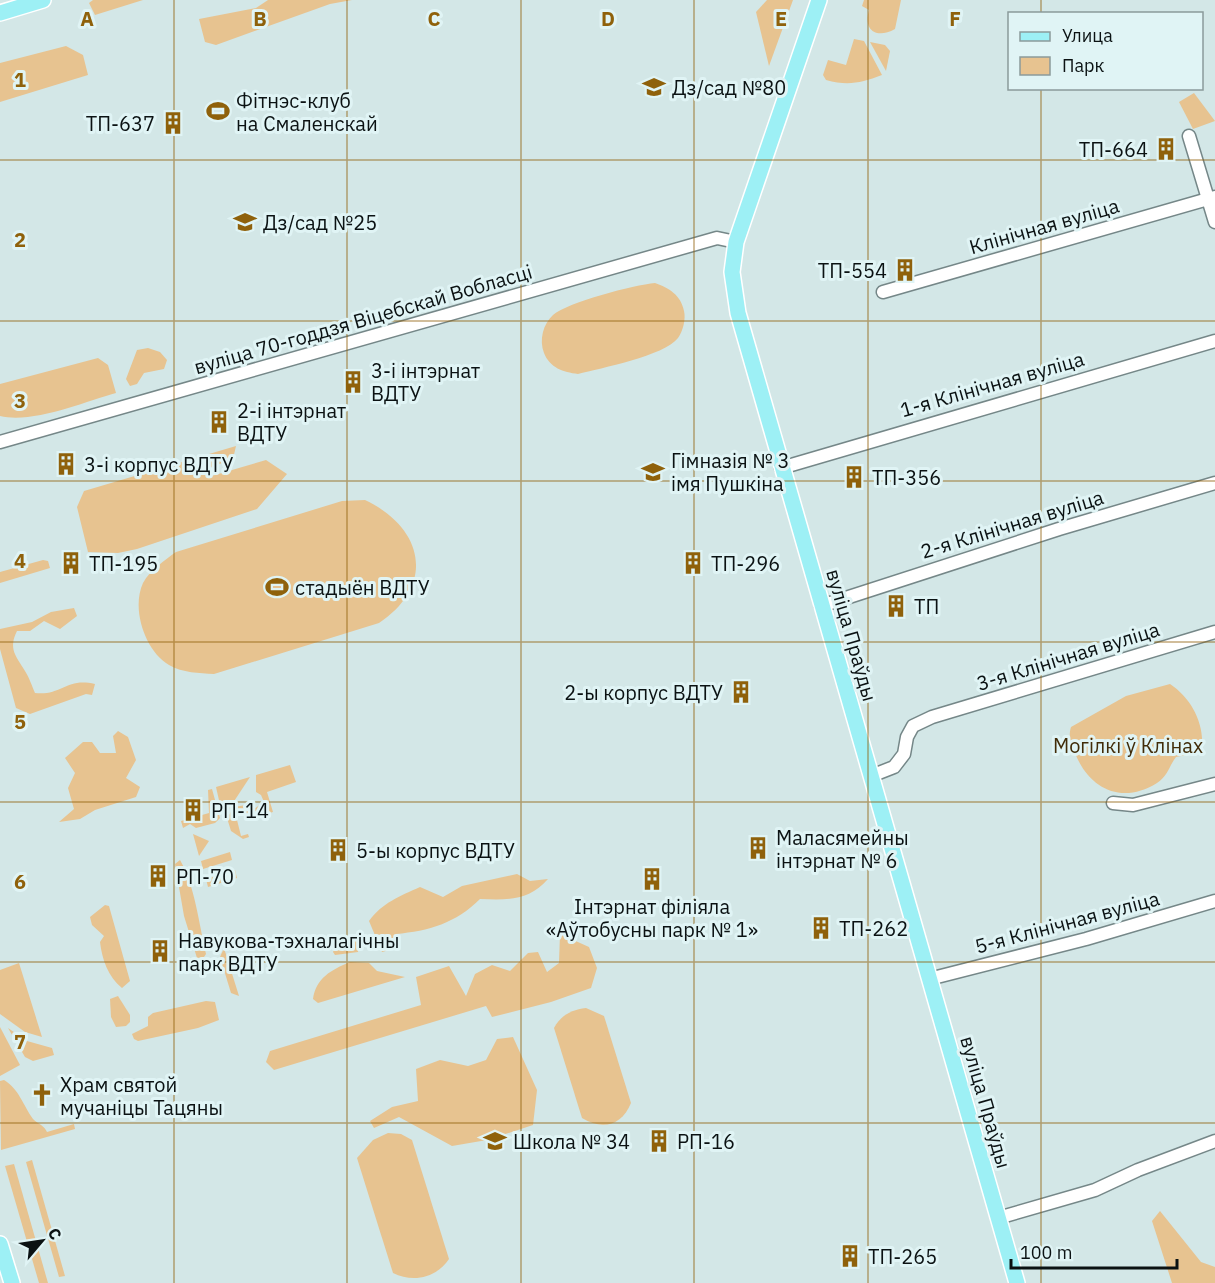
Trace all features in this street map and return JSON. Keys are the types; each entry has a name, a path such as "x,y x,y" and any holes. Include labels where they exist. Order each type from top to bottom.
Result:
{"main road":[{"path":"4,10 43,0"},
{"name":"вуліца Праўды","path":"819,0 736,242 732,272 738,313 1017,1283"},
{"path":"0,1244 12,1283"}],"street":[{"path":"1189,136 1211,198 1215,222"},
{"name":"Клінічная вуліца","path":"883,292 1211,198"},
{"name":"вуліца 70-годдзя Віцебскай Вобласці","path":"0,442 717,238 736,242"},
{"name":"1-я Клінічная вуліца","path":"781,468 1215,341"},
{"name":"2-я Клінічная вуліца","path":"822,606 1059,529 1215,483"},
{"name":"3-я Клінічная вуліца","path":"871,776 894,766 904,754 907,737 914,726 932,717 1215,632"},
{"path":"1113,803 1133,805 1215,784"},
{"name":"5-я Клінічная вуліца","path":"929,979 1086,939 1215,901"},
{"path":"998,1218 1095,1190 1138,1170 1215,1141"}],"green space":[{"path":"93,0 143,0 95,15 89,3"},
{"path":"268,0 352,0 330,4 216,45 205,42 199,19 256,8"},
{"path":"767,0 793,0 769,66 756,12"},
{"path":"864,0 901,0 895,29 882,33 873,31 868,23 869,10 862,6"},
{"path":"854,39 864,41 882,75 854,83 826,80 823,75 828,60 846,65"},
{"path":"870,42 885,45 890,51 886,71"},
{"path":"66,46 83,55 88,75 0,102 0,63"},
{"path":"1194,93 1215,121 1193,129 1179,102"},
{"path":"655,283 674,293 684,311 681,332 671,344 646,356 578,374 558,368 547,358 542,338 544,328 553,315 586,300"},
{"path":"148,348 160,352 167,360 164,369 144,373 137,384 130,386 126,379 137,350"},
{"path":"98,358 108,365 116,393 42,415 13,418 0,416 0,384"},
{"path":"236,446 233,459 206,469 208,477 266,460 287,474 257,509 137,549 118,553 88,552 77,507 84,491"},
{"name":"стадыён ВДТУ","path":"365,500 385,512 400,526 410,541 416,558 415,575 409,592 397,608 379,623 214,674 174,668 153,650 147,640 140,617 140,593 143,583 150,574 176,552 342,501"},
{"path":"43,560 48,561 50,568 0,583 0,572"},
{"path":"74,608 77,616 60,629 44,621 30,631 17,631 13,648 35,693 52,692 85,682 95,684 92,695 86,694 30,714 16,708 0,649 0,629 32,622 51,612"},
{"name":"Могілкі ў Клінах","path":"1170,684 1184,696 1194,711 1201,728 1202,746 1191,754 1176,757 1161,780 1144,790 1119,793 1098,784 1081,766 1071,743 1071,727 1126,696"},
{"path":"118,731 128,737 136,760 126,778 140,787 136,797 95,810 80,819 59,822 74,809 68,788 75,773 65,758 83,742 92,742 100,753 116,753 113,736"},
{"path":"290,765 296,782 267,792 273,812 258,816 256,811 236,816 241,836 248,834 249,837 243,839 231,831 227,818 234,807 246,805 254,809 264,802 261,795 256,792 256,775"},
{"path":"250,777 223,818 216,787"},
{"path":"212,789 220,818 215,823 196,828 190,824 183,828 181,821 209,813 208,790"},
{"path":"193,834 209,841 199,856"},
{"path":"230,852 232,860 203,869 201,861"},
{"path":"180,860 193,893 206,954 204,957 197,958 184,916 175,864"},
{"path":"235,870 237,878 208,887 206,879"},
{"path":"517,874 530,881 548,879 533,892 517,898 480,899 452,920 420,931 396,934 393,949 382,952 369,921 380,909 392,901 420,887 443,897 462,886"},
{"path":"105,905 109,906 130,981 122,988 106,967 100,942 104,936 92,925 90,917"},
{"path":"560,934 589,947 597,968 591,988 551,1002 492,1017 486,1006 274,1070 266,1062 270,1051 421,1005 416,977 449,966 466,996 475,974 492,965 510,971 528,953 538,952 547,972 559,963"},
{"path":"348,940 356,940 359,944 358,952 335,955 333,952 336,945"},
{"path":"224,948 239,996 231,993 220,957"},
{"path":"350,962 369,963 377,971 405,977 318,1003 313,999 317,985 325,976"},
{"path":"19,963 42,1037 25,1032 0,1014 0,970"},
{"path":"118,996 130,1015 130,1022 126,1026 116,1027 111,1017 110,999"},
{"path":"206,1001 215,1002 219,1020 198,1028 138,1041 134,1039 132,1034 148,1026 148,1017 153,1013"},
{"path":"586,1008 604,1016 631,1103 622,1116 611,1124 597,1124 582,1118 554,1028 567,1014"},
{"path":"0,1027 20,1065 0,1076"},
{"path":"8,1028 27,1041 52,1048 54,1055 33,1061 25,1057"},
{"path":"513,1037 537,1090 533,1125 487,1140 452,1146 399,1117 374,1128 370,1121 392,1107 418,1101 416,1069 440,1060 468,1066 486,1060 497,1039"},
{"path":"4,1080 17,1093 33,1119 47,1132 74,1124 75,1129 1,1150 0,1081"},
{"path":"388,1133 401,1134 412,1140 449,1259 438,1271 424,1277 408,1278 393,1273 357,1158 373,1140"},
{"path":"32,1160 65,1276 59,1277 26,1162"},
{"path":"14,1164 48,1283 39,1283 5,1166"},
{"path":"1160,1211 1201,1262 1215,1267 1215,1283 1172,1283 1152,1221"}],"place":[{"name":"Дз/сад №80","path":"654,87"},
{"name":"Фітнэс-клуб на Смаленскай","path":"218,111"},
{"name":"ТП-637","path":"173,123"},
{"name":"ТП-664","path":"1166,149"},
{"name":"Дз/сад №25","path":"245,222"},
{"name":"ТП-554","path":"905,270"},
{"name":"3-і інтэрнат ВДТУ","path":"353,382"},
{"name":"2-і інтэрнат ВДТУ","path":"219,422"},
{"name":"3-і корпус ВДТУ","path":"66,464"},
{"name":"Гімназія № 3 імя Пушкіна","path":"653,472"},
{"name":"ТП-356","path":"854,477"},
{"name":"ТП-195","path":"71,563"},
{"name":"ТП-296","path":"693,563"},
{"name":"стадыён ВДТУ","path":"277,587"},
{"name":"ТП","path":"896,606"},
{"name":"2-ы корпус ВДТУ","path":"741,692"},
{"name":"РП-14","path":"193,810"},
{"name":"Маласямейны інтэрнат № 6","path":"758,848"},
{"name":"5-ы корпус ВДТУ","path":"338,850"},
{"name":"РП-70","path":"158,876"},
{"name":"Інтэрнат філіяла «Аўтобусны парк № 1»","path":"652,879"},
{"name":"ТП-262","path":"821,928"},
{"name":"Навукова-тэхналагічны парк ВДТУ","path":"160,951"},
{"name":"Храм святой мучаніцы Тацяны","path":"42,1095"},
{"name":"Школа № 34","path":"495,1141"},
{"name":"РП-16","path":"659,1141"},
{"name":"ТП-265","path":"850,1256"}]}
